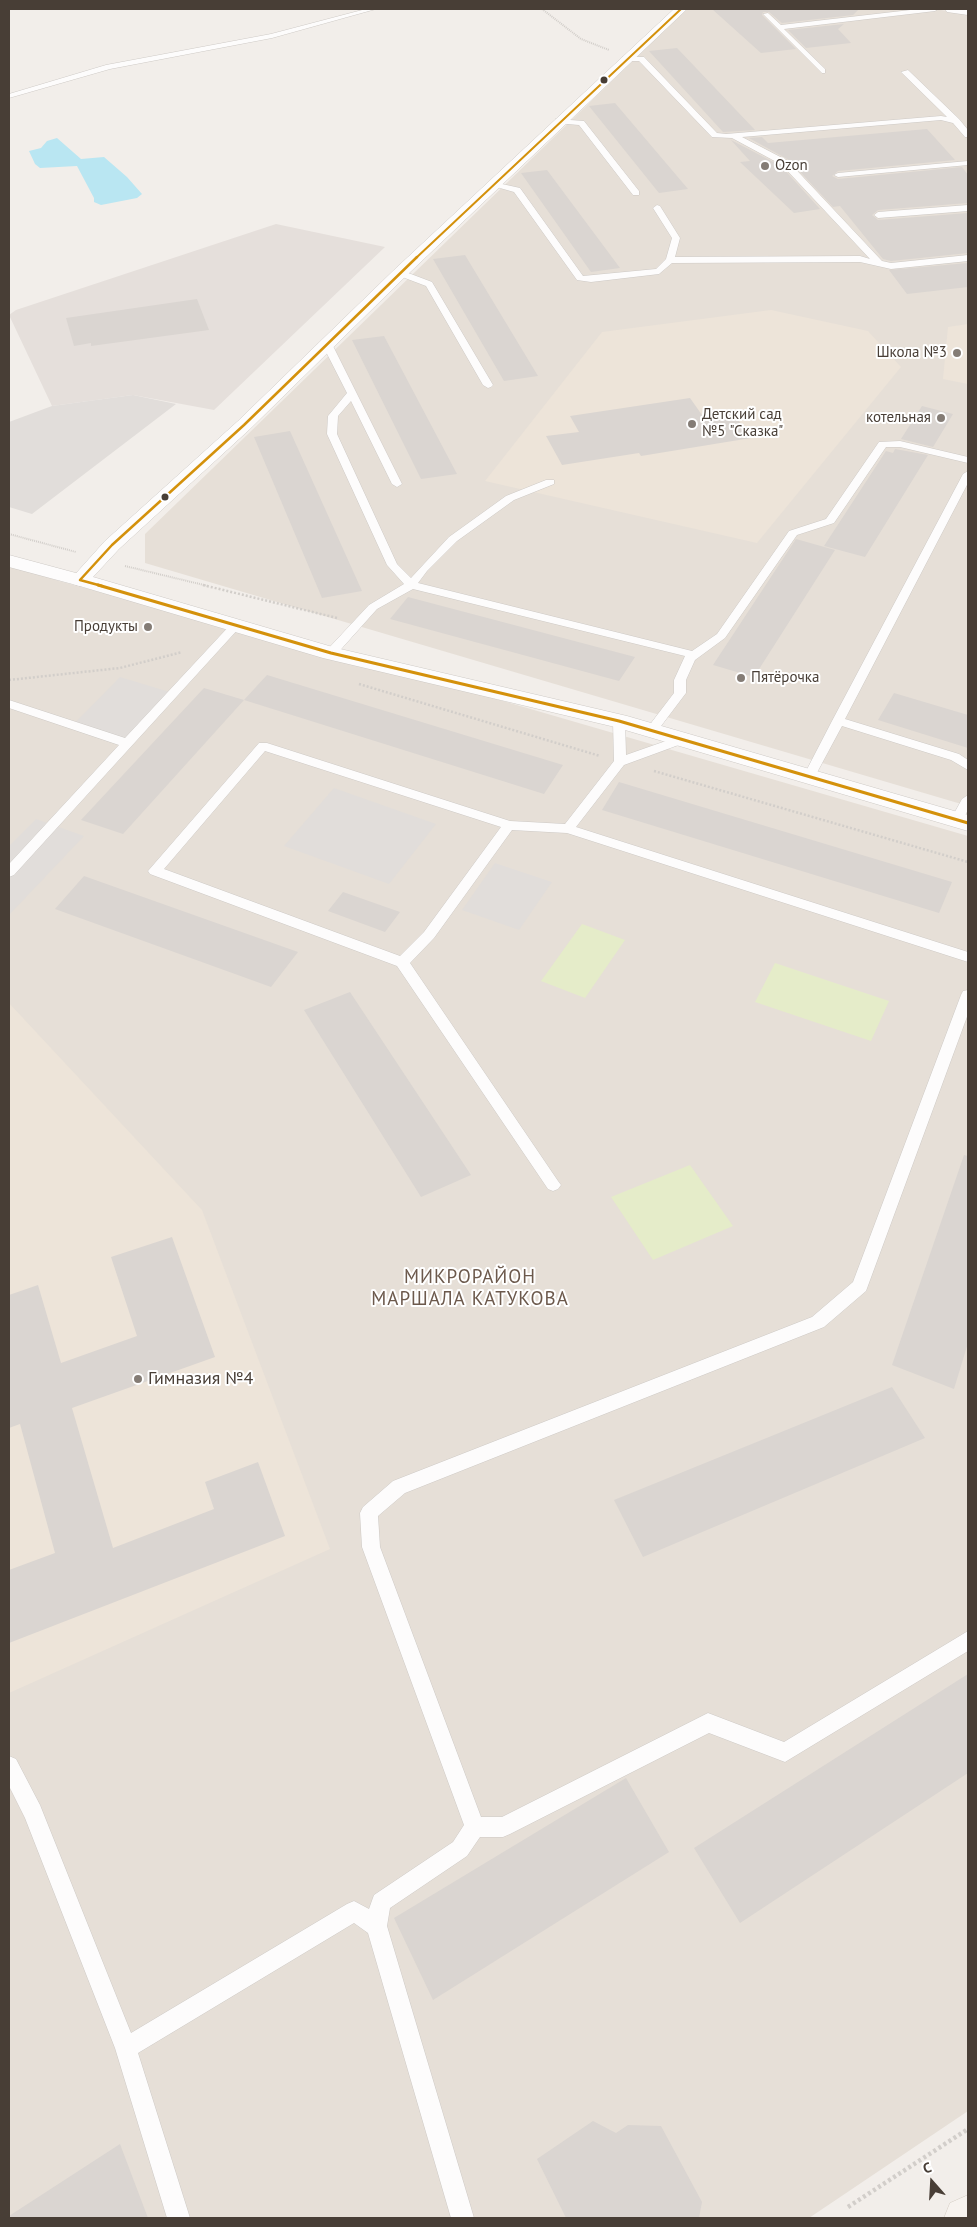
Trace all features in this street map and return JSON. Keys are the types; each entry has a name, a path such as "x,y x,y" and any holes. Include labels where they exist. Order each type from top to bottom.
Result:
{"street":[{"path":"80,580 112,545 244,426 400,273 496,184 627,57 681,9"},
{"path":"951,9 968,11"},
{"path":"9,561 331,653 619,722 963,821"}],"lane":[{"path":"9,96 109,67 272,36 373,9"},
{"path":"780,27 935,9"},
{"path":"766,14 822,71"},
{"path":"627,57 641,59 645,62 715,135 734,136 941,118 956,121"},
{"path":"905,72 968,134"},
{"path":"560,122 581,123 636,193"},
{"path":"734,136 785,163 879,263"},
{"path":"838,175 968,163"},
{"path":"496,184 517,190 580,278 591,279 659,270 670,260 676,238 657,208"},
{"path":"878,215 968,208"},
{"path":"670,260 860,259 891,266 968,258"},
{"path":"400,273 429,284 488,385"},
{"path":"326,344 398,484"},
{"path":"352,393 333,416 332,434 392,565 411,585 694,655"},
{"path":"651,731 680,693 680,680 690,658 721,636 793,532 830,521 883,444 900,444 968,460"},
{"path":"809,777 968,474"},
{"path":"331,653 373,607 411,585 423,569 452,539 510,498 550,482"},
{"path":"9,872 236,625"},
{"path":"9,704 127,743"},
{"path":"619,722 620,762"},
{"path":"838,722 955,758 968,766"},
{"path":"568,829 620,762 680,740"},
{"path":"553,1185 402,962 156,871 264,746 509,825 568,829 968,957"},
{"path":"963,821 968,799"},
{"path":"402,962 429,934 509,825"},
{"path":"476,1827 371,1547 370,1513 399,1487 818,1322 860,1286 968,995"},
{"path":"476,1827 504,1827 708,1724 785,1752 968,1640"},
{"path":"9,1766 33,1812 126,2048 178,2218"},
{"path":"463,2218 377,1926 382,1902 460,1849 476,1827"},
{"path":"126,2048 354,1911 377,1926"}],"path":[{"path":"542,9 581,38 627,57"},
{"path":"9,534 100,560 358,623"},
{"path":"9,680 120,668 219,643"},
{"path":"353,683 968,862"},
{"path":"848,2207 968,2129"}],"shaded area":[{"path":"686,9 934,9 968,14 968,806 145,563 145,534"},
{"path":"276,224 385,247 214,410 133,395 52,406 9,315 16,310"},
{"name":"Детский сад №5 \"Сказка\"","path":"771,310 868,331 901,367 757,543 485,481 602,332"},
{"name":"Школа №3","path":"968,324 968,384 943,379 948,327"},
{"path":"133,395 176,404 32,514 9,507 9,422 52,406"},
{"path":"9,564 59,581 472,692 968,836 968,2111 809,2218 9,2218"},
{"path":"120,677 173,693 127,743 73,725"},
{"path":"334,788 436,824 389,884 284,846"},
{"path":"36,819 84,836 9,915 9,846"},
{"path":"495,863 552,882 519,930 462,910"},
{"name":"Гимназия №4","path":"9,1003 202,1210 330,1549 9,1693"}],"green space":[{"path":"582,924 625,940 585,998 541,981"},
{"path":"775,963 889,1001 871,1041 755,1002"},
{"path":"690,1165 733,1226 653,1260 611,1197"}],"water":[{"path":"57,138 81,159 104,157 127,177 142,194 137,198 101,205 94,202 94,198 77,166 40,168 35,164 29,151 41,148 47,141"}],"building":[{"path":"712,9 859,9 853,15 782,23 769,12 763,12 762,15 796,49 761,53"},
{"path":"844,24 838,29 851,43 806,48 788,30"},
{"path":"677,48 755,130 723,132 649,51"},
{"path":"615,103 688,189 659,193 589,106"},
{"path":"927,129 955,160 838,171 832,176 838,179 962,167 968,175 968,203 878,210 872,215 878,220 968,213 968,253 891,261 883,259 840,206 833,207 789,160 749,138 762,137 768,143"},
{"path":"731,140 781,166 820,209 794,213 740,162 750,161"},
{"path":"547,170 620,268 591,272 521,173"},
{"path":"465,255 538,376 504,381 433,259"},
{"path":"968,263 968,287 907,294 889,270"},
{"path":"197,299 209,330 91,346 91,343 74,346 66,318"},
{"path":"384,336 457,474 421,479 352,340"},
{"path":"690,398 702,415 732,411 751,438 641,456 639,453 562,465 546,436 579,432 570,416"},
{"path":"922,406 953,414 933,447 901,439"},
{"path":"290,431 362,591 322,598 254,437"},
{"path":"895,449 928,455 865,557 824,546 886,451 893,453"},
{"path":"796,539 835,550 754,677 713,665"},
{"path":"408,597 635,657 619,681 390,619"},
{"path":"267,675 563,765 544,794 244,700"},
{"path":"204,688 244,700 123,834 81,820"},
{"path":"894,693 968,715 968,748 878,720"},
{"path":"619,782 952,882 939,913 602,810"},
{"path":"84,876 298,952 271,987 55,909"},
{"path":"343,892 400,912 385,932 328,911"},
{"path":"350,992 471,1175 421,1197 304,1010"},
{"path":"964,1155 968,1156 968,1343 954,1389 892,1365"},
{"path":"172,1237 215,1357 72,1408 113,1548 214,1509 205,1482 258,1462 285,1536 9,1643 9,1570 55,1553 20,1424 9,1428 9,1295 38,1285 61,1363 137,1336 111,1257"},
{"path":"892,1387 925,1438 643,1557 614,1500"},
{"path":"968,1674 968,1773 740,1923 694,1848"},
{"path":"626,1778 669,1852 433,2000 394,1918"},
{"path":"593,2121 616,2133 628,2125 661,2126 702,2202 699,2218 566,2218 537,2159"},
{"path":"120,2144 148,2218 9,2218 9,2216"}],"transit line":[{"path":"681,9 400,273 244,425 112,545 80,580 331,653 619,721 968,823"}],"place":[{"name":"Ozon","path":"765,166"},
{"name":"Школа №3","path":"957,353"},
{"name":"котельная","path":"941,418"},
{"name":"Детский сад №5 \"Сказка\"","path":"692,424"},
{"name":"Продукты","path":"148,627"},
{"name":"Пятёрочка","path":"741,678"},
{"name":"Гимназия №4","path":"138,1379"}],"district":[{"name":"МИКРОРАЙОН МАРШАЛА КАТУКОВА","path":"470,1289"}]}
